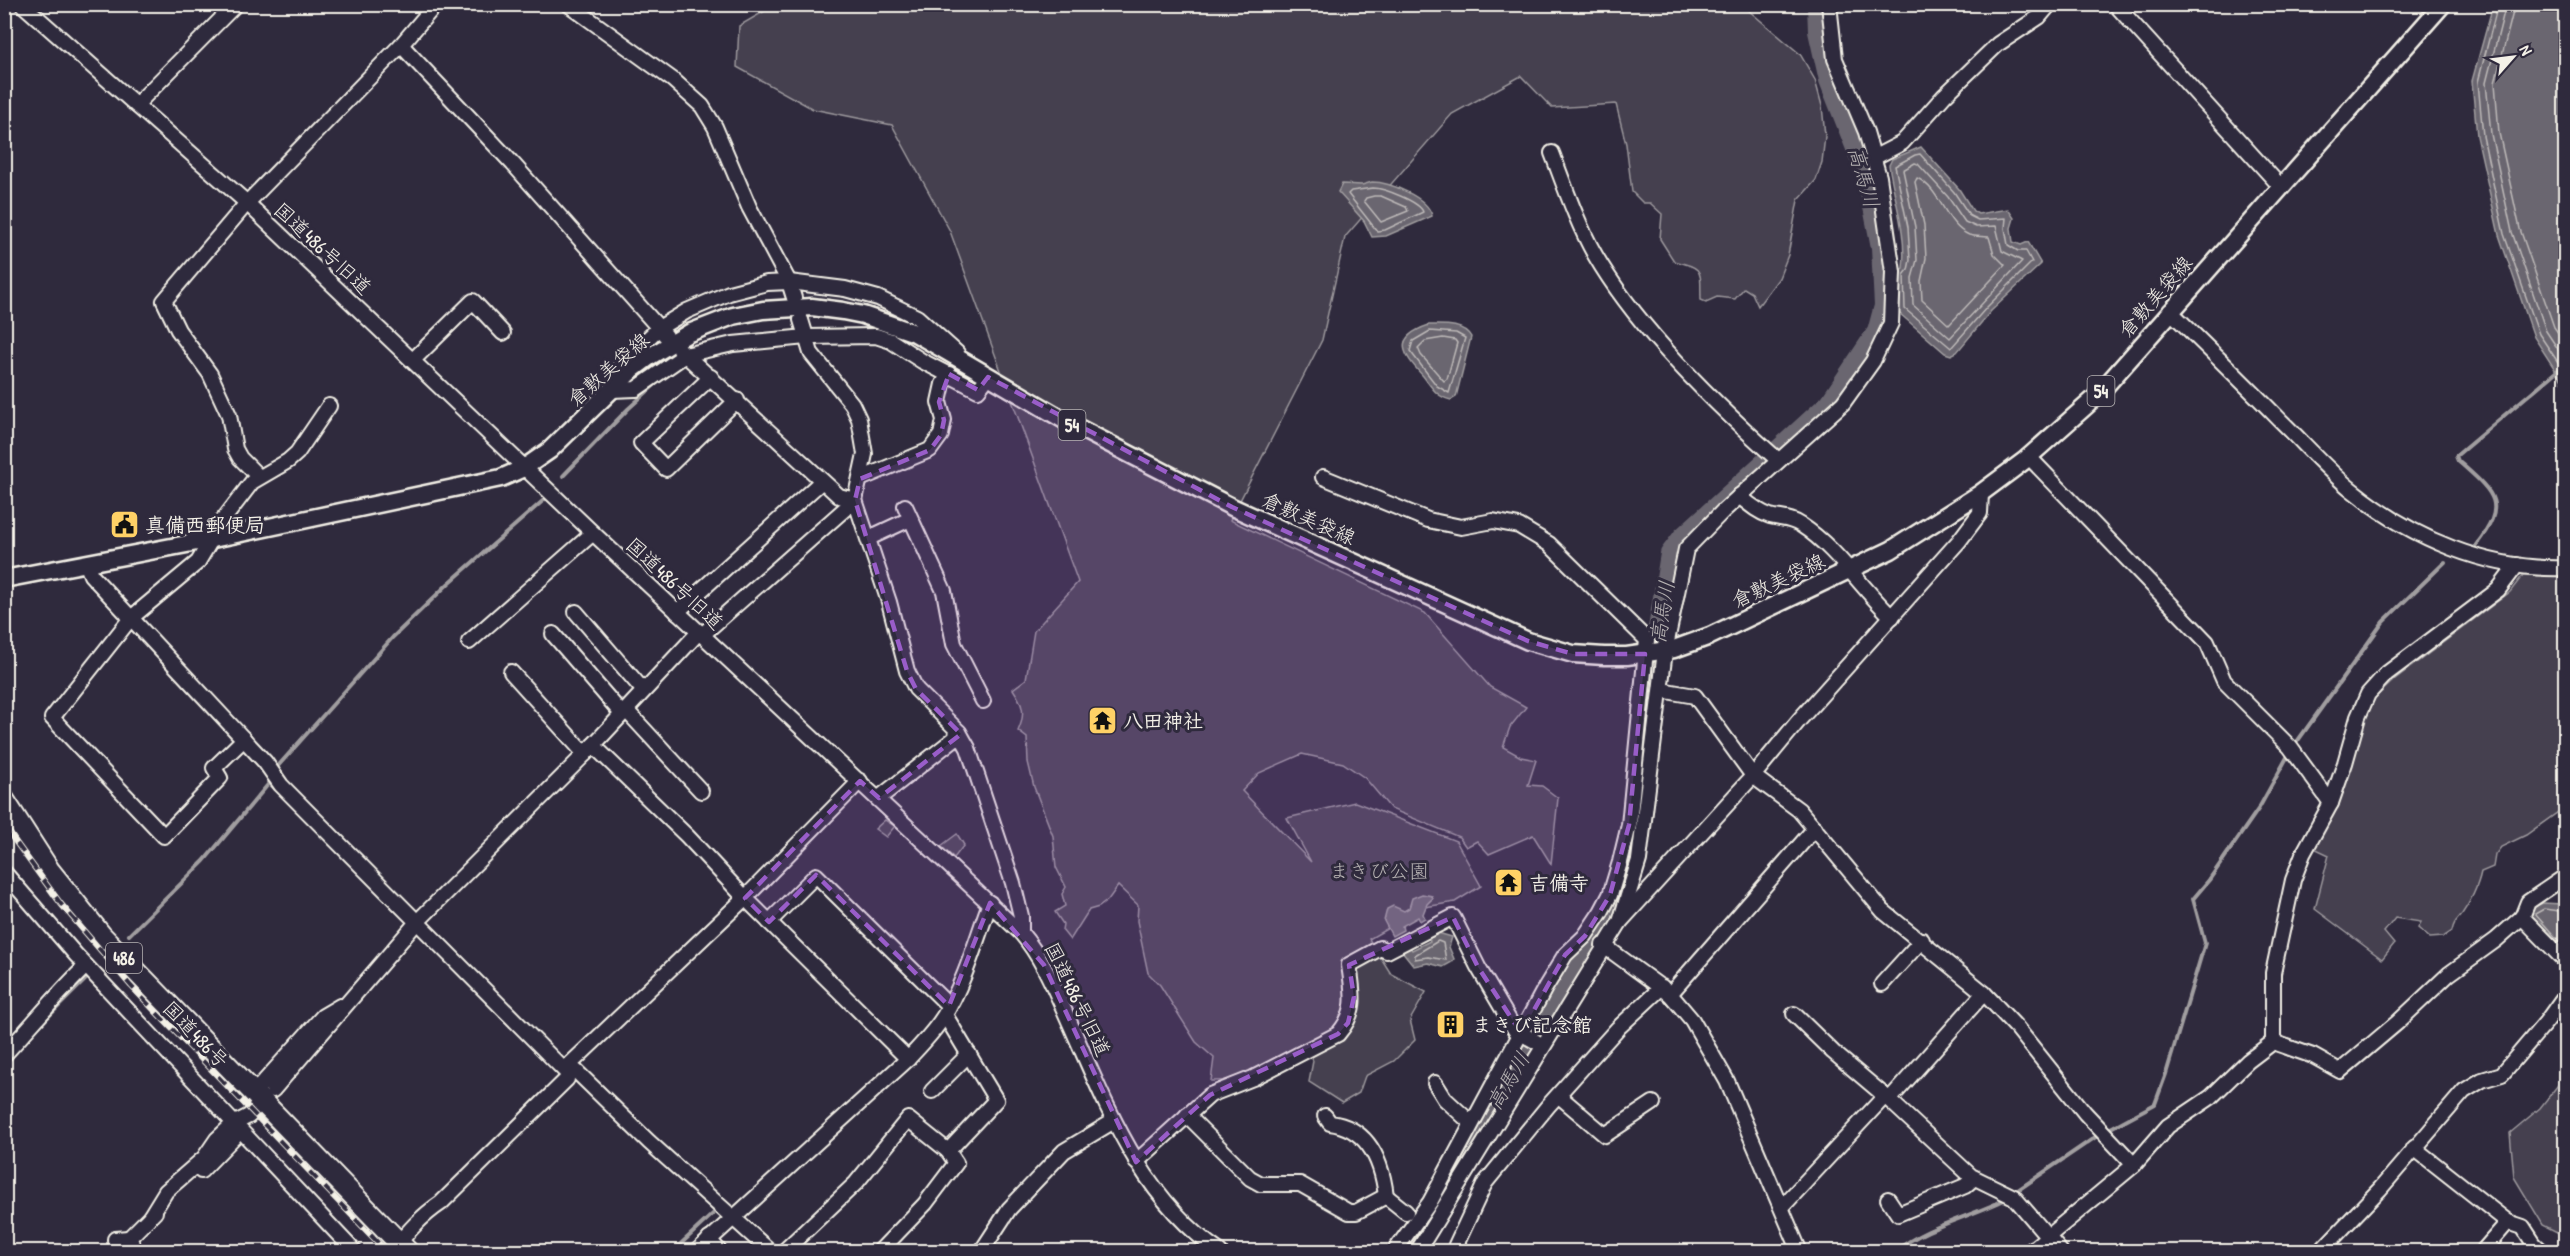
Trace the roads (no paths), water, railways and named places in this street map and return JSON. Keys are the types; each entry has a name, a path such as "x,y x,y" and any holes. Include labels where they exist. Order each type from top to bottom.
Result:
{"highway":[{"name":"国道486号","path":"4,800 49,870 101,935 263,1095 399,1248"}],"main road":[{"name":"倉敷美袋線","path":"4,579 213,539 481,483 524,468 550,450 611,390 649,357 689,333 733,316 792,307 843,311 915,333 1071,424 1232,507 1528,641 1573,654 1604,656 1655,653 1710,636 1891,550 1981,493 2028,456 2095,398 2443,4"}],"street":[{"name":"国道486号旧道","path":"22,4 247,203 524,468 1021,933 1044,965 1114,1121 1136,1162 1155,1190 1185,1224 1220,1251"},
{"path":"136,105 236,4"},
{"path":"258,476 240,458 229,415 210,374 178,330 164,301 247,203 401,45 436,4"},
{"path":"568,4 673,80 702,106 715,127 749,207 789,282 794,298"},
{"path":"1417,1251 1484,1144 1532,1039 1564,956 1586,936 1610,895 1629,825 1655,653 1686,549 1774,457 1843,403 1873,361 1892,323 1893,272 1889,232 1875,158 1835,59 1829,4"},
{"path":"1875,158 1902,143 1944,96 1998,44 2039,17 2050,4"},
{"path":"2115,4 2282,187"},
{"path":"401,45 513,164 663,332"},
{"path":"1552,153 1594,253 1615,286 1661,344 1774,457"},
{"path":"971,367 917,317 878,298 845,289 789,282 767,283 729,293 687,311 622,363 611,390 636,390 682,353 732,344 806,337 876,336 891,341 922,361 978,390 988,377"},
{"path":"413,360 473,301 503,333"},
{"path":"2170,311 2351,489 2385,514 2417,534 2447,547 2517,565 2565,567"},
{"path":"801,320 811,353 852,404 859,419 865,454 855,500 869,538 907,670 916,689 958,732 968,748 1013,883 1021,916 1021,933"},
{"path":"682,353 737,400 839,496 855,500"},
{"path":"860,479 930,450 941,435 944,420 939,402 943,384 949,374"},
{"path":"711,377 641,443 666,469 737,400"},
{"path":"244,739 214,768 220,778 164,836 52,718 131,618 190,569 213,539 228,513 258,476 288,461 297,453 329,406"},
{"path":"2028,456 2207,642 2224,681 2291,749 2331,803"},
{"path":"1323,477 1428,520 1461,527 1494,521 1519,526 1549,544 1647,640 1655,653 1661,690 1639,860 1620,922"},
{"path":"677,612 822,481"},
{"path":"1396,1248 1430,1202 1471,1123 1620,922 1753,776 1800,719 1973,524 1980,513 1981,493"},
{"path":"1739,496 1755,509 1771,516 1789,518 1801,524 1827,544 1873,599 1892,617"},
{"path":"263,1095 415,925 589,750 643,690 700,633 855,500"},
{"path":"869,538 908,513 944,591 954,644 983,701"},
{"path":"469,642 593,533"},
{"path":"86,563 91,575 265,762 281,785 415,925 567,1075"},
{"path":"2272,1042 2273,973 2286,910 2303,854 2331,803 2358,717 2368,694 2386,674 2498,590 2517,565"},
{"path":"576,612 643,690"},
{"path":"553,634 700,791"},
{"path":"511,672 589,750 687,836 745,898 908,1059"},
{"path":"1661,690 1695,696 1753,776 1799,810 1883,911 1922,940 1984,993 2017,1028 2085,1113 2134,1165"},
{"path":"879,798 954,739 958,732"},
{"path":"399,1248 406,1232 425,1213 441,1203 860,781"},
{"path":"1462,1251 1456,1245 1485,1183 1618,1028 1666,991 1815,828"},
{"path":"4,872 234,1131 355,1251"},
{"path":"769,922 816,875 947,1010 996,1100 948,1151"},
{"path":"2272,1042 2313,1056 2340,1071 2398,1022 2449,974 2496,940 2522,917 2528,902 2565,876"},
{"path":"696,1251 908,1059 947,1010 958,989 990,903"},
{"path":"1136,1162 1209,1095 1253,1078 1338,1034 1348,1023 1354,997 1349,965 1380,948 1387,951 1454,916 1478,967 1515,1030 1532,1039"},
{"path":"2522,917 2565,962"},
{"path":"1882,984 1922,940"},
{"path":"1604,945 1666,991 1692,1020 1727,1081 1800,1251"},
{"path":"4,1055 56,1000 62,988 86,966"},
{"path":"1782,1208 1984,993"},
{"path":"2320,1251 2380,1189 2464,1091 2482,1080 2502,1074 2546,1022 2565,994"},
{"path":"116,1251 115,1239 129,1238 150,1217 166,1191 204,1158 217,1139 234,1131 249,1116 323,1016 350,999"},
{"path":"1794,1014 1833,1052 1974,1178 2011,1195 2061,1251"},
{"path":"2029,1251 2134,1165 2168,1126 2211,1096 2272,1042"},
{"path":"932,1091 969,1054"},
{"path":"567,1075 576,1071 649,1142 771,1251"},
{"path":"1435,1083 1444,1099 1471,1123"},
{"path":"1558,1096 1605,1135 1653,1103"},
{"path":"1186,1115 1250,1178 1261,1184 1300,1184 1349,1212 1356,1212 1386,1196"},
{"path":"1325,1116 1330,1123 1346,1125 1356,1131 1381,1164 1386,1196 1406,1212"},
{"path":"783,1251 856,1183 908,1119 948,1151 956,1163 926,1204 879,1251"},
{"path":"981,1251 1009,1209 1064,1151 1114,1121"},
{"path":"2414,1148 2508,1222 2523,1227 2534,1244 2543,1251"},
{"path":"1888,1199 1898,1214 1965,1186 1974,1178"},
{"path":"1396,1248 1406,1212 1422,1200 1430,1202"},
{"path":"2482,1251 2508,1222"},
{"path":"129,1238 136,1251"},
{"path":"709,1239 720,1251"}],"water":[{"path":"2493,5 2565,5 2565,385 2534,337 2499,235 2477,136 2472,81"},
{"path":"1921,147 1959,189 1973,211 1978,214 2008,209 2014,218 2011,228 2013,242 2021,245 2028,242 2041,264 1991,311 1957,352 1951,355 1945,353 1899,313 1897,272 1903,268 1904,255 1889,165 1892,159"},
{"path":"1372,182 1397,188 1416,197 1429,209 1432,216 1386,236 1372,237 1364,221 1338,192 1342,184 1362,185"},
{"path":"1429,325 1458,327 1471,337 1456,397 1451,400 1434,391 1406,354 1404,347 1409,335"},
{"path":"1422,894 1433,898 1427,904 1423,914 1425,918 1420,921 1418,917 1402,926 1403,930 1392,936 1384,921 1387,909 1393,906 1404,911 1409,908 1412,898"},
{"path":"2543,903 2562,904 2565,907 2565,957 2527,915 2531,908"},
{"path":"1438,933 1452,937 1449,947 1454,959 1452,962 1443,967 1428,963 1414,966 1402,951 1410,947 1412,950 1430,941 1429,938"}],"waterway":[{"name":"高馬川","path":"1407,1252 1555,1003 1608,922 1627,870 1637,826 1651,679 1671,554 1683,538 1830,404 1878,332 1885,306 1882,247 1868,176 1830,80 1819,31 1818,4"},
{"path":"2476,545 2492,519 2493,499 2481,482 2458,461 2456,456 2558,370"},
{"path":"563,476 628,409 660,380"},
{"path":"278,766 393,637 448,584 545,499"},
{"path":"2294,746 2383,622 2445,562"},
{"path":"2107,1130 2155,1104 2205,943 2193,899 2259,808 2290,752"},
{"path":"129,935 204,861 271,781"},
{"path":"269,783 280,793"},
{"path":"39,1026 85,980"},
{"path":"2015,1192 2100,1134"},
{"path":"1894,1252 1934,1228 2006,1199"},
{"path":"672,1252 715,1212 711,1206"}],"railway":[{"path":"4,826 61,904 131,986 387,1252"}],"place":[{"name":"真備西郵便局","path":"124,524"},
{"name":"八田神社","path":"1102,720"},
{"name":"吉備寺","path":"1508,882"},
{"name":"まきび記念館","path":"1451,1024"}],"park label":[{"name":"まきび公園","path":"1379,870"}]}
